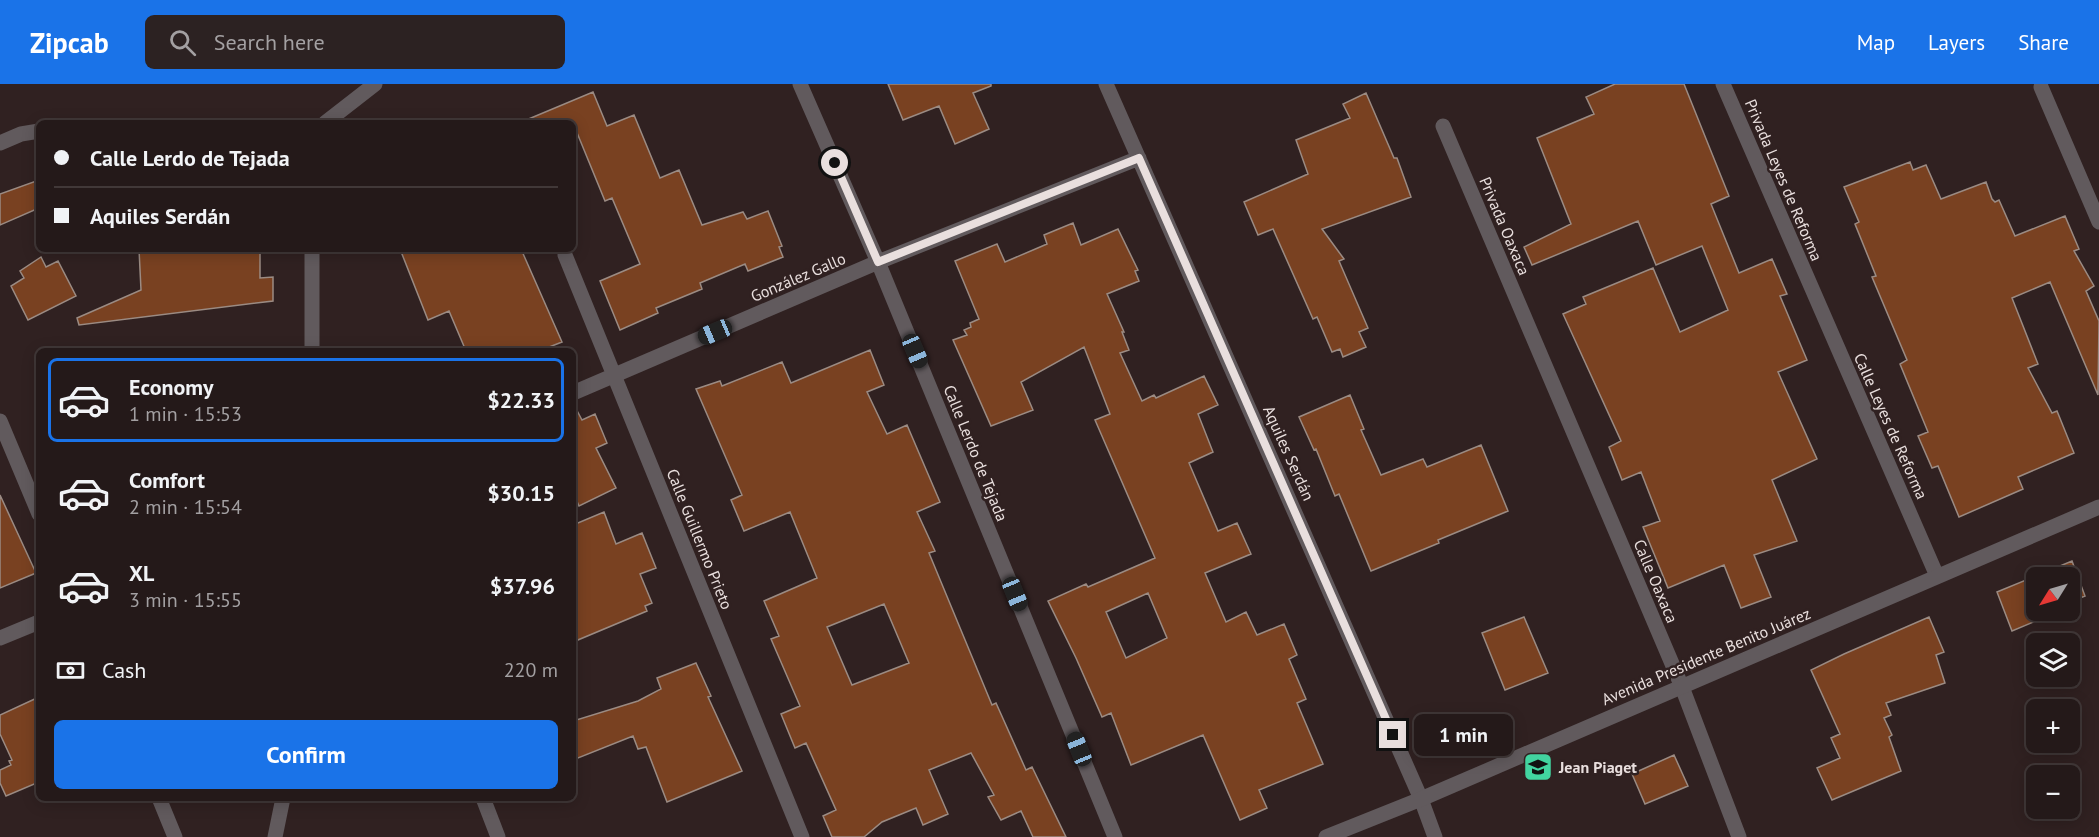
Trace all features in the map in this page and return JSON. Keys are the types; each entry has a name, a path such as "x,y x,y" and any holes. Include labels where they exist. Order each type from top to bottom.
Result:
{"street":[{"path":"329,120 375,84"},
{"name":"Calle Lerdo de Tejada","path":"800,84 878,262 1115,837"},
{"name":"Aquiles Serdán","path":"1106,84 1421,799 1435,837"},
{"name":"Privada Leyes de Reforma","path":"1723,84 1813,290"},
{"path":"2041,87 2099,222"},
{"name":"Privada Oaxaca","path":"1443,126 1534,341"},
{"path":"0,143 21,134 36,132"},
{"name":"González Gallo","path":"576,392 878,262 1139,158"},
{"path":"312,252 312,348"},
{"name":"Calle Guillermo Prieto","path":"565,255 802,837"},
{"name":"Calle Leyes de Reforma","path":"1813,290 1937,576"},
{"name":"Calle Oaxaca","path":"1534,341 1682,687 1739,837"},
{"path":"0,421 36,507"},
{"name":"Avenida Presidente Benito Juárez","path":"1326,837 1421,799 2099,507"},
{"path":"0,638 36,623"},
{"path":"160,801 175,837"},
{"path":"275,837 282,801"},
{"path":"484,801 498,837"}],"building":[{"path":"888,84 991,84 973,93 989,129 955,144 939,106 903,120"},
{"path":"1615,84 1684,84 1729,196 1711,204 1739,273 1772,259 1787,294 1780,296 1807,360 1778,372 1817,459 1772,480 1797,541 1754,555 1771,597 1741,608 1724,565 1668,588 1643,527 1660,521 1641,472 1622,480 1609,447 1621,441 1563,314 1586,304 1583,297 1653,268 1680,332 1728,310 1702,246 1656,265 1638,221 1532,265 1524,247 1571,224 1537,138 1594,114 1586,97"},
{"path":"593,92 607,126 634,115 660,178 679,170 702,225 743,212 747,219 768,211 782,246 779,247 783,257 748,271 745,264 700,283 702,289 656,308 658,313 620,330 600,281 640,264 612,198 605,201 576,130 576,120 526,120"},
{"path":"1366,93 1394,158 1397,158 1411,197 1322,229 1344,259 1339,261 1368,328 1359,332 1366,347 1343,357 1340,349 1332,352 1317,317 1313,319 1273,229 1258,235 1244,202 1308,174 1296,140 1350,118 1343,104"},
{"path":"1910,162 1913,170 1926,165 1941,199 1986,182 1992,199 1995,202 1999,200 2015,236 2065,216 2079,249 2074,251 2094,286 2086,291 2099,321 2098,395 2050,282 2012,298 2038,364 2028,368 2052,413 2057,411 2074,453 2018,477 2023,489 1959,517 1938,466 1932,468 1918,436 1928,432 1900,364 1907,360 1872,277 1876,276 1855,224 1859,222 1844,187"},
{"path":"36,181 36,209 0,225 0,194"},
{"path":"1073,223 1081,245 1118,229 1138,270 1135,271 1139,281 1107,294 1124,332 1122,332 1129,350 1120,353 1142,401 1154,395 1156,398 1204,376 1218,405 1198,414 1213,452 1189,463 1218,531 1237,523 1251,554 1205,573 1226,622 1246,612 1257,635 1284,624 1297,655 1289,659 1306,699 1297,703 1323,764 1259,790 1267,808 1240,820 1203,735 1131,765 1111,713 1102,717 1048,601 1086,584 1088,587 1155,558 1095,420 1110,414 1084,347 1021,382 1033,410 991,426 953,340 967,335 964,330 971,327 970,323 979,319 955,261 997,244 1005,262 1047,244 1044,235","holes":["1148,593 1167,638 1126,658 1106,612"]},
{"path":"139,252 260,252 260,278 273,277 273,301 79,325 77,318 141,290"},
{"path":"401,252 522,252 562,342 547,348 465,348 449,311 428,320"},
{"path":"41,257 46,267 58,261 76,296 28,320 11,286 24,278 20,271"},
{"path":"870,350 884,385 867,392 887,434 907,425 940,502 917,512 935,551 929,553 992,705 996,703 1026,770 1032,767 1066,837 1033,837 1021,811 1001,820 988,797 994,795 971,753 929,770 948,814 923,825 916,808 882,822 864,837 832,837 823,816 836,810 806,743 795,748 781,714 800,706 771,639 779,636 764,601 817,578 790,512 744,531 731,500 742,495 696,389 720,381 722,386 782,362 791,383","holes":["884,604 909,663 852,685 827,627"]},
{"path":"1350,395 1364,429 1361,430 1381,475 1423,459 1427,467 1481,445 1508,511 1371,571 1339,494 1335,496 1316,449 1314,450 1299,417"},
{"path":"576,409 582,420 595,414 607,443 596,448 616,488 579,506 576,499"},
{"path":"0,495 36,573 0,588"},
{"path":"604,512 616,544 642,533 656,568 640,574 652,603 645,606 647,611 576,641 576,524"},
{"path":"2072,561 2074,567 2057,567"},
{"path":"2026,580 2026,621 2036,621 2012,631 1997,592"},
{"path":"2080,583 2085,596 2080,598"},
{"path":"1524,617 1548,673 1505,690 1482,633"},
{"path":"1929,617 1944,652 1936,655 1945,683 1886,703 1891,715 1884,718 1892,735 1889,737 1901,771 1832,800 1817,768 1840,758 1831,738 1840,734 1811,670"},
{"path":"696,663 711,696 708,697 742,771 667,802 646,747 638,749 633,736 576,759 576,720 638,701 661,689 657,678"},
{"path":"36,698 36,783 6,796 0,783 0,770 11,765 9,761 12,760 0,734 0,715"},
{"path":"1674,755 1688,786 1645,804 1632,774"}],"place":[{"name":"Jean Piaget","path":"1538,767"}],"route":[{"path":"835,163 878,262 1139,158 1393,735"}]}
